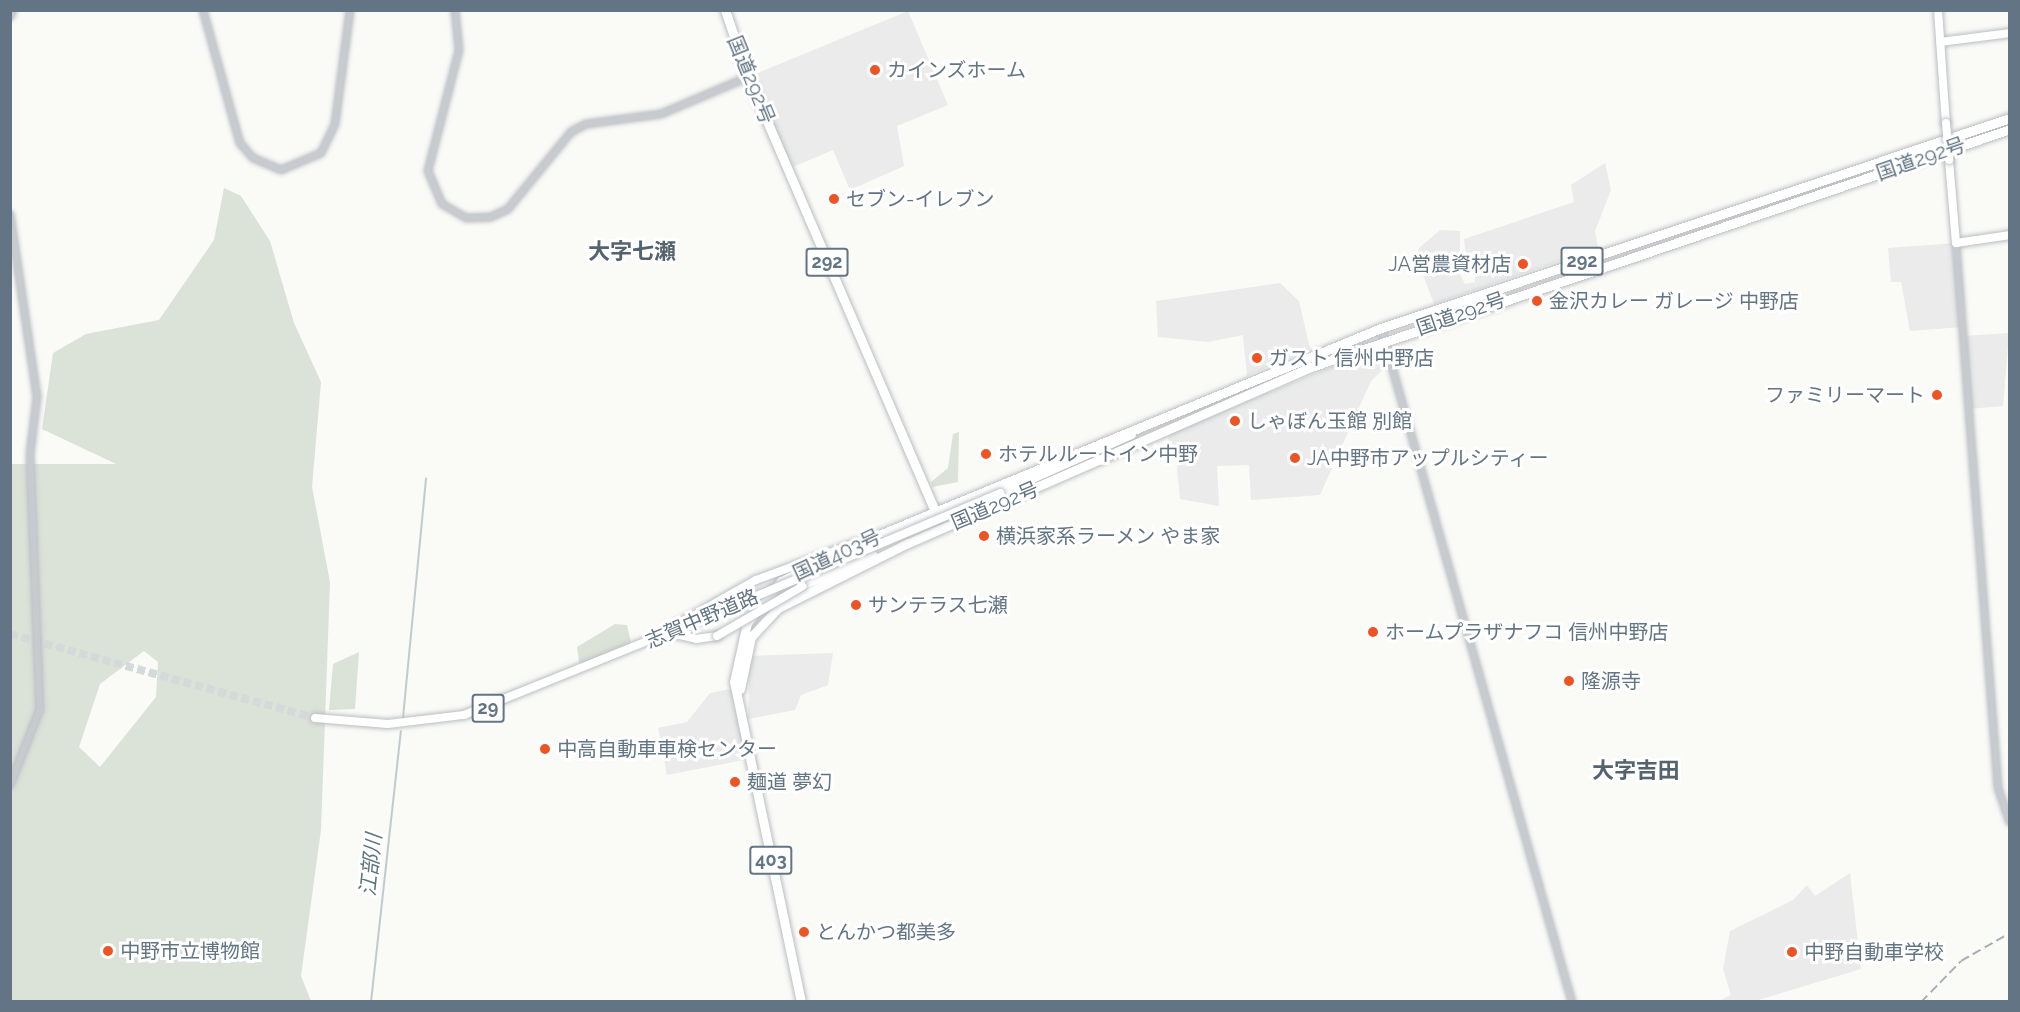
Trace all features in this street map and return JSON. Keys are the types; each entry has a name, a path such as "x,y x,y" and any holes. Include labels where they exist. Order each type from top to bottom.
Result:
{"highway":[{"name":"国道292号","path":"725,10 748,77 942,528 1381,328 2010,118"},
{"name":"国道292号","path":"935,512 1385,340 2010,129"},
{"name":"国道403号","path":"801,1002 742,718 736,658 762,600 793,573 935,512"},
{"name":"国道403号","path":"742,718 741,675 747,645 776,609 942,528"},
{"path":"762,600 776,609"}],"main road":[{"path":"1938,10 1956,243 2010,235"},
{"path":"1940,42 2010,33"},
{"name":"志賀中野道路","path":"315,718 388,724 464,715 670,633 1164,425"},
{"name":"29","path":"649,641 771,574 862,542"},
{"path":"670,633 696,639 717,636 803,586 908,543"}],"street":[{"path":"10,17 13,10"},
{"path":"203,10 240,143 253,158 280,170 307,164 321,153 335,124 350,10"},
{"path":"456,10 459,50 428,171 442,204 466,218 491,217 508,209 571,132 586,124 661,114 748,77"},
{"path":"10,214 37,397 30,466 40,709 10,785"},
{"path":"1956,243 1998,788 2010,822"},
{"path":"1381,328 1572,1002"}],"shaded area":[{"path":"908,11 948,105 897,126 904,166 850,190 833,150 788,169 748,77"},
{"path":"1605,163 1611,190 1595,231 1598,248 1434,304 1417,259 1419,248 1440,230 1460,231 1460,274 1465,284 1475,282 1475,277 1499,271 1468,272 1464,239 1574,202 1571,185"},
{"path":"224,188 241,196 270,241 294,323 321,382 312,487 330,582 321,830 301,976 311,1001 11,1002 11,464 116,464 42,429 53,353 86,334 159,320 214,240","holes":["144,651 158,662 156,697 100,767 79,747 100,684"]},
{"path":"1956,243 1962,327 1910,331 1901,282 1891,282 1888,248"},
{"path":"1280,283 1299,301 1310,349 1247,376 1243,335 1208,342 1158,337 1156,301"},
{"path":"2009,333 2003,406 1969,409 1963,336"},
{"path":"1386,344 1391,362 1371,381 1320,495 1251,500 1249,465 1217,466 1219,506 1180,499 1176,458 1167,435"},
{"path":"959,432 958,482 932,487 931,482 948,468 953,434"},
{"path":"615,624 627,625 631,643 580,667 577,647"},
{"path":"359,652 355,709 329,710 333,664"},
{"path":"833,653 828,685 801,695 795,710 748,719 750,656"},
{"path":"735,688 749,759 667,775 658,728 687,722 710,693"},
{"name":"中野自動車学校","path":"1850,873 1861,969 1755,1001 1719,1001 1731,995 1723,969 1730,931 1793,900 1807,885 1815,896"}],"waterway":[{"name":"江部川","path":"403,718 426,479"},
{"name":"江部川","path":"371,1002 401,732"}],"tunnel":[{"path":"10,634 315,718"}],"railway":[{"path":"1921,1002 1961,961 2010,933"}],"place":[{"name":"カインズホーム","path":"875,70"},
{"name":"セブン-イレブン","path":"834,199"},
{"name":"JA営農資材店","path":"1523,264"},
{"name":"金沢カレー ガレージ 中野店","path":"1537,301"},
{"name":"ガスト 信州中野店","path":"1257,358"},
{"name":"ファミリーマート","path":"1937,395"},
{"name":"しゃぼん玉館 別館","path":"1235,421"},
{"name":"ホテルルートイン中野","path":"986,454"},
{"name":"JA中野市アップルシティー","path":"1295,458"},
{"name":"横浜家系ラーメン やま家","path":"984,536"},
{"name":"サンテラス七瀬","path":"856,605"},
{"name":"ホームプラザナフコ 信州中野店","path":"1373,632"},
{"name":"隆源寺","path":"1569,681"},
{"name":"中高自動車車検センター","path":"545,749"},
{"name":"麺道 夢幻","path":"735,782"},
{"name":"とんかつ都美多","path":"804,932"},
{"name":"中野市立博物館","path":"108,951"},
{"name":"中野自動車学校","path":"1792,952"}],"district":[{"name":"大字七瀬","path":"632,252"},
{"name":"大字吉田","path":"1636,771"}]}
